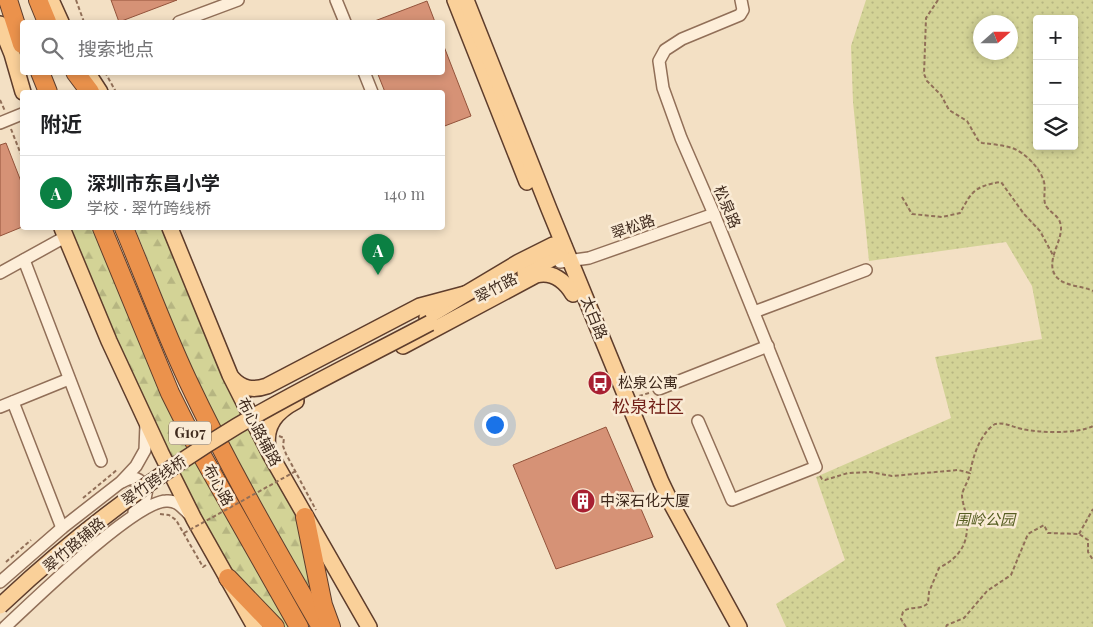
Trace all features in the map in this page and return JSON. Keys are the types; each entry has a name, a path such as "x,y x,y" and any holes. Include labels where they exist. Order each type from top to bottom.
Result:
{"highway":[{"path":"9,0 20,25"},
{"path":"9,0 20,37"},
{"path":"38,0 46,20"},
{"path":"32,75 35,90"},
{"path":"41,75 47,90"},
{"path":"67,75 73,90"},
{"path":"77,75 88,90"},
{"name":"布心路","path":"103,230 170,393 196,445 299,627"},
{"name":"布心路","path":"125,230 186,377 221,450 321,627"},
{"path":"311,512 323,605 331,627"},
{"path":"228,578 275,627"}],"main road":[{"path":"52,0 60,20"},
{"name":"太白路","path":"455,0 561,254 628,401 672,505 739,627"},
{"name":"太白路","path":"466,0 561,254 573,294 662,504 728,627"},
{"path":"0,24 12,54 22,90"},
{"path":"89,75 99,90"},
{"name":"布心路辅路","path":"171,230 230,375 270,454 311,512 369,627"},
{"path":"63,232 109,341 191,523 228,578 256,627"},
{"name":"翠竹路","path":"429,320 465,294 561,254"},
{"name":"翠竹路","path":"429,320 561,254"},
{"name":"翠竹路","path":"429,320 452,320 542,274 562,281 573,294"},
{"path":"230,375 235,382 245,388 254,389 266,386 420,306 465,294"},
{"name":"翠竹跨线桥","path":"0,599 47,556 104,509 186,450 268,400 429,320"},
{"name":"翠竹跨线桥","path":"0,606 38,570 86,531 182,461 258,414 429,320"},
{"path":"266,386 261,394 266,406 274,410 284,407 452,320"},
{"path":"270,454 268,444 270,428 277,414 284,407"}],"street":[{"path":"184,20 238,0"},
{"path":"336,0 344,20"},
{"name":"松泉路","path":"741,0 742,10 740,15 682,39 665,50 659,61 663,88 681,138 714,214 816,467"},
{"path":"365,75 371,90"},
{"path":"6,122 20,115"},
{"name":"翠松路","path":"561,254 589,258 714,214"},
{"path":"0,273 24,260 63,232"},
{"path":"24,260 101,461"},
{"path":"754,312 866,270"},
{"path":"659,389 768,346"},
{"path":"0,407 69,380"},
{"path":"13,402 62,528"},
{"path":"698,421 732,500 816,467"},
{"name":"翠竹路辅路","path":"0,582 62,528 121,482 139,463 144,453 146,422"},
{"path":"121,482 129,478 137,479 143,483 147,490 145,500 130,518"},
{"name":"翠竹路辅路","path":"5,627 68,567 130,518 147,508 165,500 176,502 191,523"}],"path":[{"path":"76,0 83,20"},
{"path":"938,0 926,18 924,62 927,82 941,95 950,112 967,121 978,140 982,143 1013,148 1037,168 1043,180 1046,206 1057,215 1061,226 1053,270 1061,281 1093,291"},
{"path":"107,75 115,90"},
{"path":"0,100 6,122 20,153"},
{"path":"902,197 912,214 942,218 960,213 970,194 984,184 1001,182 1024,214 1040,231 1054,258"},
{"path":"628,401 659,389"},
{"path":"906,627 901,619 903,612 909,608 921,608 928,603 929,592 939,568 950,563 958,556 967,536 967,519 962,495 970,473 971,464 984,433 995,424 1008,424 1019,429 1047,433 1084,429 1093,426"},
{"path":"284,438 283,446 296,471 311,512"},
{"path":"816,467 822,480 848,473 870,472 892,476 958,470 970,473"},
{"path":"184,532 296,471"},
{"path":"1079,534 1093,508"},
{"path":"158,514 169,515 176,520 203,567"},
{"path":"191,523 192,534"},
{"path":"946,627 964,618 987,591 1011,575 1028,534 1044,525 1048,533 1079,534 1088,540 1088,552 1093,560"}],"green space":[{"name":"围岭公园","path":"866,0 1093,0 1093,627 786,627 776,604 845,560 816,477 951,418 935,357 1042,339 1032,286 1006,242 869,261 853,102 851,46"},
{"path":"70,230 95,230 290,627 281,627 228,574 158,437"},
{"path":"136,230 164,230 228,390 294,511 314,597 214,418 176,331"}],"building":[{"path":"111,0 177,0 124,20 118,20"},
{"path":"427,1 434,20 377,20"},
{"path":"445,49 471,116 445,126 445,90 384,90 378,75 445,75"},
{"path":"6,143 20,179 20,228 0,236 0,145"},
{"name":"中深石化大厦","path":"606,427 653,537 556,569 513,465"}],"place":[{"name":"深圳市东昌小学","path":"378,275"},
{"name":"松泉公寓","path":"600,383"},
{"name":"中深石化大厦","path":"583,501"}],"district":[{"name":"松泉社区","path":"648,407"}]}
